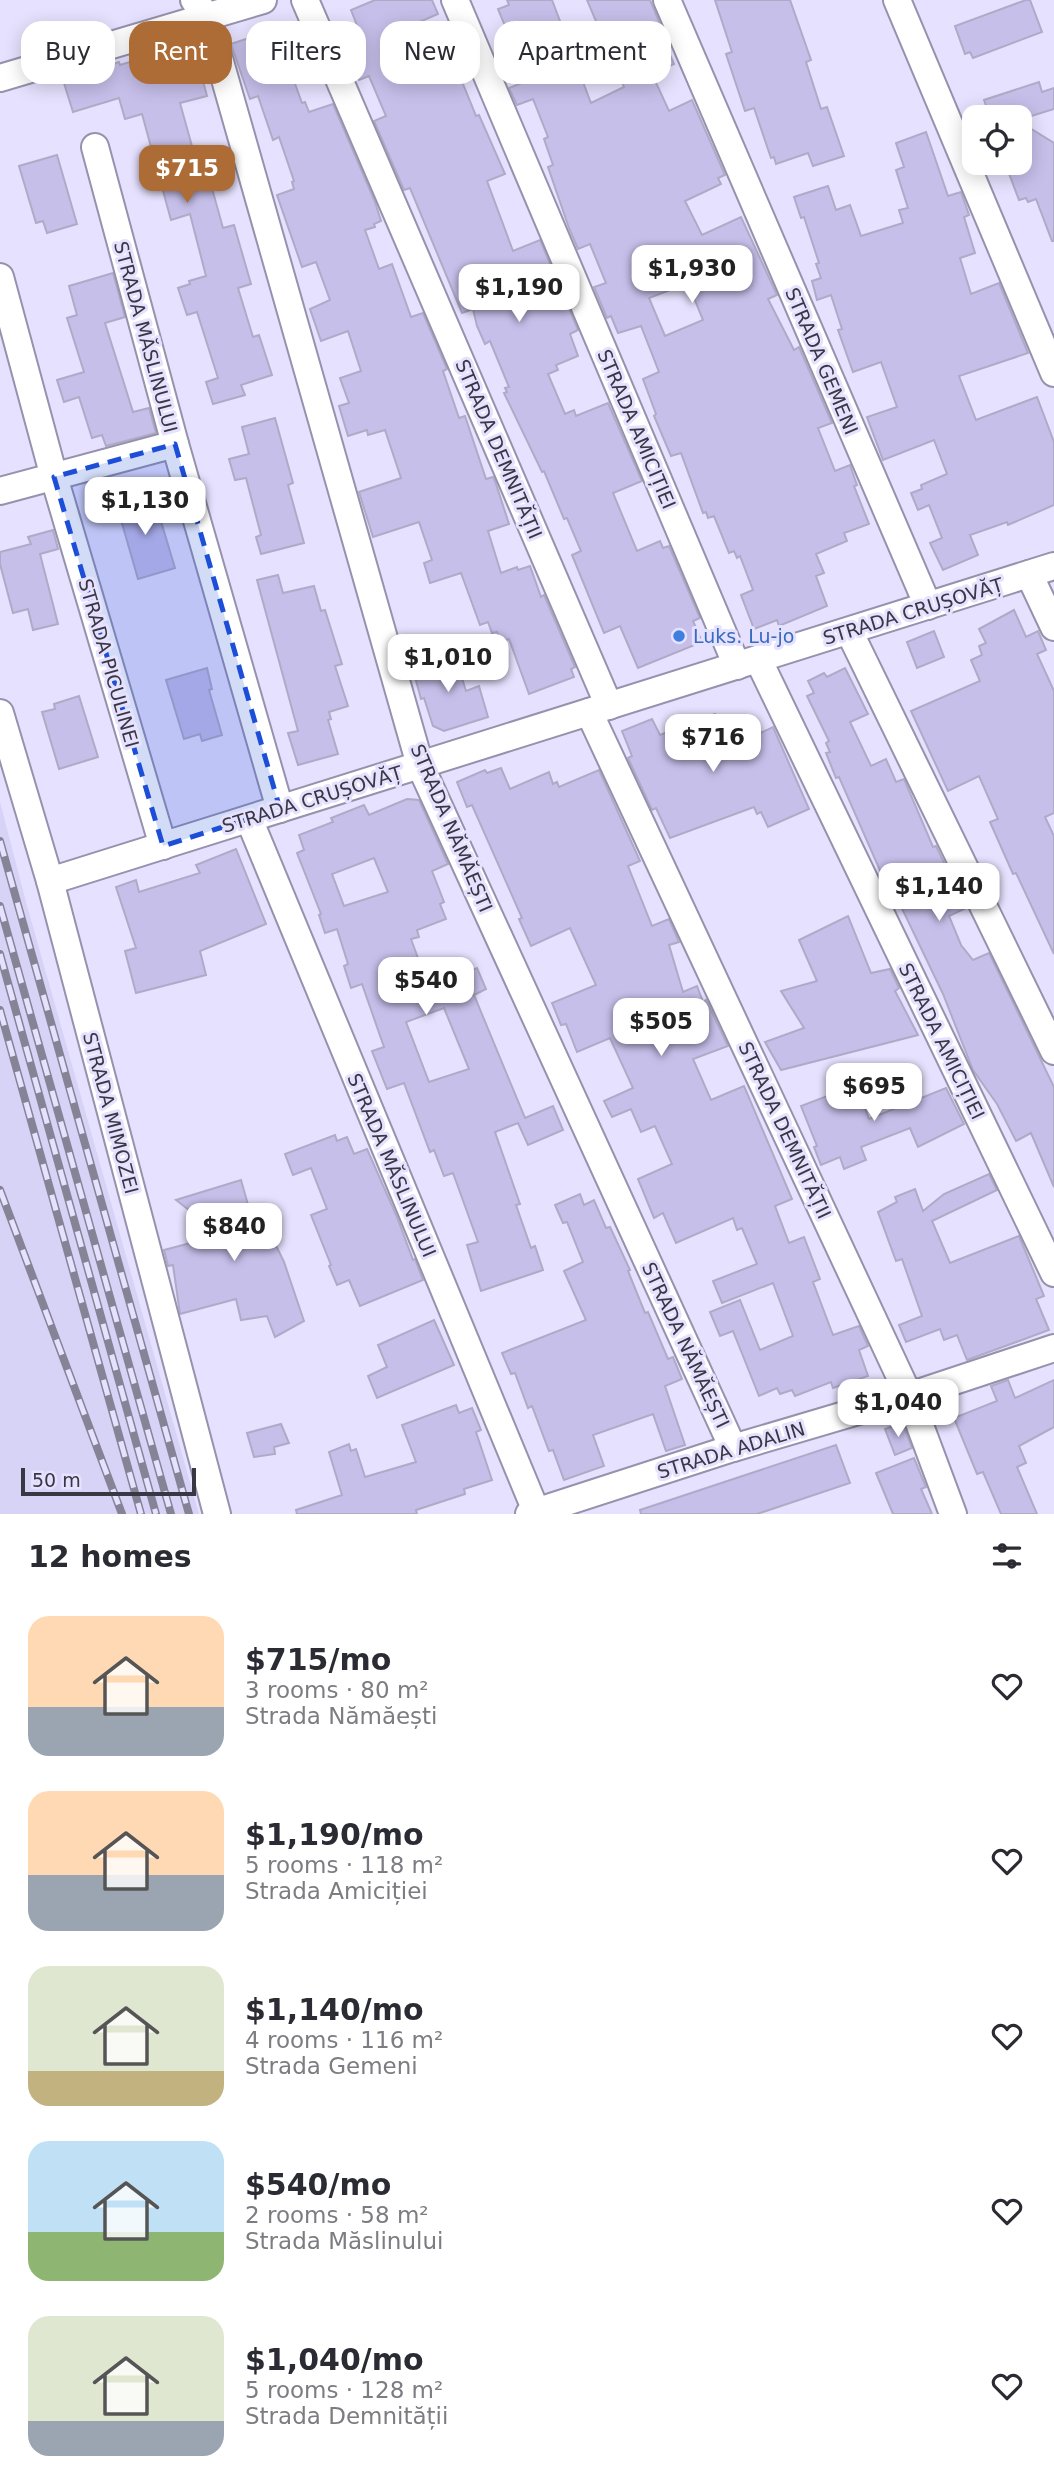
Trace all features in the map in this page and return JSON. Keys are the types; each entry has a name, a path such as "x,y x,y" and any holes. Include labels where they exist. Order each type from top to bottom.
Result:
{"street":[{"path":"0,78 201,8 263,0"},
{"name":"STRADA DEMNITĂȚII","path":"305,0 599,709 909,1396 953,1514"},
{"name":"STRADA AMICIȚIEI","path":"455,0 748,662 1054,1273"},
{"name":"STRADA GEMENI","path":"667,0 928,606"},
{"path":"897,0 1054,373"},
{"name":"STRADA NĂMĂEȘTI","path":"201,8 421,765 733,1448"},
{"name":"STRADA MĂSLINULUI","path":"95,148 175,444 280,809"},
{"name":"STRADA PICULINEI","path":"0,277 54,477 163,846"},
{"path":"0,491 175,444"},
{"path":"1042,570 1054,627"},
{"name":"STRADA CRUȘOVĂȚ","path":"50,881 1042,570"},
{"path":"849,631 1054,1051"},
{"name":"STRADA MIMOZEI","path":"0,713 50,881 217,1514"},
{"name":"STRADA MĂSLINULUI","path":"248,819 532,1513"},
{"name":"STRADA ADALIN","path":"532,1513 1054,1348"}],"highlighted area":[{"path":"175,444 280,809 163,846 54,477"}],"shaded area":[{"path":"0,802 26,902 199,1514 0,1514"}],"building":[{"path":"375,0 432,0 438,14 422,21 380,21 380,84 463,84 505,174 487,181 513,251 540,240 578,330 570,334 578,356 556,365 558,370 548,374 565,414 574,410 576,416 608,403 642,481 613,493 637,551 660,541 663,548 669,546 700,618 693,621 702,642 638,668 620,626 604,633 572,555 581,551 504,393 507,392 505,388 509,387 490,341 485,344 473,309 462,313 410,188 404,190 374,121 386,116 369,76 366,77 366,21 355,21 351,10"},
{"path":"507,0 552,0 560,21 503,21 498,9 509,5"},
{"path":"587,0 650,0 659,21 596,21"},
{"path":"715,0 790,0 811,60 806,62 821,109 827,107 844,156 813,166 808,153 776,164 774,157 771,158 754,108 745,111 726,54 732,52"},
{"path":"1030,0 1042,32 973,58 970,52 965,54 955,26"},
{"path":"246,39 246,84 295,84 302,103 305,102 309,112 333,104 381,221 374,224 375,227 365,230 379,269 392,264 411,317 423,313 447,369 443,371 459,418 465,416 486,479 493,477 495,481 509,524 488,531 501,573 530,566 541,597 544,595 575,667 571,669 574,677 529,694 509,639 501,642 497,632 492,633 488,622 480,625 461,573 430,583 424,563 432,560 419,522 373,537 359,492 401,478 385,430 368,435 367,430 348,436 339,406 349,403 340,378 361,371 348,331 321,341 310,309 330,300 316,262 302,267 277,195 294,189 294,181 279,137 273,140 258,96 250,99 232,44"},
{"path":"119,62 120,65 129,62 129,84 204,84 207,96 180,103 195,157 200,156 204,175 208,174 223,228 234,225 251,284 238,288 253,337 259,335 272,375 241,385 245,395 213,404 206,382 218,378 197,312 187,315 178,288 190,284 189,281 206,276 190,214 171,220 142,114 125,119 119,98 73,112 64,84 115,84 115,63"},
{"path":"1039,82 1042,92 1054,88 1054,109 1032,116 1032,105 986,105 984,100"},
{"path":"519,84 584,84 591,103 624,87 623,84 657,84 669,111 692,100 725,175 718,178 721,184 685,201 702,235 741,217 777,295 768,299 794,350 799,347 832,423 818,428 835,471 850,465 857,485 854,486 869,524 844,533 847,541 816,554 824,573 816,576 827,606 779,626 777,620 754,629 741,595 753,590 740,556 737,558 734,551 729,553 714,516 708,518 706,512 703,513 681,453 671,456 654,416 656,414 643,379 659,372 641,326 618,333 611,316 607,318 594,287 606,283 590,244 578,249 569,228 548,167 553,165 544,139 548,137 533,99 517,105 509,88","holes":["688,283 703,320 665,336 649,298"]},
{"path":"1032,129 1054,143 1054,241 1036,199 1028,202 1026,198 1019,200 1010,175 1032,175"},
{"path":"926,132 948,196 961,192 969,215 964,217 975,253 960,258 971,294 999,283 1028,353 959,376 976,420 1037,397 1054,442 1054,505 1008,525 1007,522 970,535 978,555 943,570 930,543 942,538 929,505 918,510 911,493 922,489 921,485 947,474 934,440 883,460 867,417 897,407 881,362 853,372 838,330 842,329 831,295 817,300 812,281 821,278 816,264 819,263 804,217 801,218 794,197 828,186 836,210 850,205 861,236 903,223 899,210 908,208 896,170 904,167 896,143"},
{"path":"57,155 77,224 47,233 43,221 36,223 19,166"},
{"path":"113,273 125,317 105,323 133,412 149,408 156,433 106,446 102,435 92,438 79,397 64,402 57,380 84,372 67,318 77,315 69,286"},
{"path":"275,418 293,483 288,485 304,543 261,554 256,537 261,535 246,478 235,480 229,459 249,454 242,427"},
{"path":"142,491 148,511 157,508 175,568 138,579 117,506 127,503 125,496"},
{"path":"53,530 58,549 40,554 58,624 33,630 28,609 13,613 0,564 0,552 31,544 28,537"},
{"path":"278,575 283,593 314,586 321,611 325,610 342,664 335,666 348,706 329,712 331,719 328,720 338,754 298,765 288,733 298,731 257,580"},
{"path":"1014,610 1026,637 1038,631 1046,650 1037,654 1054,691 1054,813 1045,817 1054,836 1054,954 990,822 998,819 979,776 948,791 911,711 980,681 971,660 982,655 979,646 986,643 979,629"},
{"path":"934,631 944,657 917,668 907,642"},
{"path":"454,652 466,691 479,686 488,717 444,731 433,726 424,698 421,699 412,666"},
{"path":"207,668 212,689 209,690 222,735 202,741 200,734 184,739 166,680"},
{"path":"845,668 868,714 850,722 871,766 886,759 896,782 904,779 933,847 936,846 966,908 949,916 961,945 973,960 989,953 1054,1087 1054,1187 1031,1133 1016,1141 997,1104 973,1070 943,994 885,873 882,875 839,777 836,778 826,753 830,752 826,743 829,741 807,696 814,693 808,681 824,673 827,677"},
{"path":"79,696 98,757 59,769 42,712 55,709 54,704"},
{"path":"715,714 720,726 726,723 729,728 745,721 752,737 773,727 809,809 768,827 761,812 757,814 754,807 670,838 656,808 652,810 628,758 632,756 622,731 652,719 660,735"},
{"path":"501,768 510,789 549,772 553,784 557,782 559,787 599,770 640,861 628,866 652,926 669,919 679,942 669,945 683,992 697,986 728,1046 693,1059 711,1100 744,1086 792,1199 775,1206 789,1243 804,1237 820,1279 813,1282 833,1335 859,1326 868,1346 859,1350 868,1376 833,1388 831,1382 795,1396 792,1390 780,1394 777,1388 759,1396 733,1331 720,1336 710,1312 740,1300 760,1350 793,1336 773,1283 722,1303 713,1281 757,1264 742,1228 737,1230 733,1218 676,1243 663,1213 654,1218 638,1179 672,1164 655,1126 641,1132 631,1109 612,1117 604,1101 633,1088 610,1038 577,1052 566,1024 561,1025 552,1003 596,985 570,928 531,946 519,919 522,918 472,805 467,807 457,782 485,770 487,773"},
{"path":"407,799 419,800 448,864 432,871 444,902 440,904 446,919 417,930 419,937 411,939 426,980 453,969 456,977 477,968 486,989 474,995 525,1118 553,1106 563,1130 528,1145 518,1123 495,1132 520,1204 516,1205 531,1248 535,1246 543,1270 481,1291 467,1245 478,1242 453,1173 444,1176 434,1150 430,1152 404,1083 387,1089 372,1051 384,1047 362,984 351,988 344,966 348,964 337,929 325,933 319,915 321,914 297,853 304,850 299,835 333,822 331,818 364,805 369,815","holes":["374,858 388,892 344,906 332,874","444,1008 469,1069 429,1082 406,1022"]},
{"path":"236,849 266,924 200,951 206,975 136,993 125,951 136,948 116,887 136,880 139,892 200,873 196,865"},
{"path":"848,916 871,973 890,969 899,988 895,991 918,1035 781,1070 765,1042 804,1028 781,991 817,981 799,940"},
{"path":"856,1085 869,1119 946,1088 964,1124 918,1147 910,1128 861,1147 866,1160 844,1169 840,1157 821,1165 814,1147 817,1146 801,1106"},
{"path":"335,1135 337,1141 347,1137 354,1154 367,1149 423,1280 360,1306 349,1280 337,1285 329,1266 331,1265 311,1215 327,1209 311,1168 293,1175 285,1154"},
{"path":"989,1174 997,1190 932,1221 950,1263 1019,1236 1044,1296 1036,1299 1049,1330 967,1360 957,1335 944,1340 940,1329 906,1342 899,1325 922,1316 902,1259 896,1261 878,1212 897,1202 895,1197 915,1189 923,1211 944,1194"},
{"path":"241,1180 254,1226 265,1223 284,1262 304,1321 275,1337 267,1316 241,1320 236,1299 180,1314 173,1265 168,1266 164,1250 221,1235 176,1200"},
{"path":"580,1194 584,1205 594,1200 606,1228 610,1227 630,1270 628,1271 645,1313 648,1312 668,1359 673,1357 682,1379 665,1386 685,1445 666,1451 653,1414 593,1435 604,1466 564,1480 553,1450 549,1451 532,1406 528,1408 515,1373 511,1374 502,1353 586,1320 564,1271 583,1262 567,1222 563,1223 555,1205"},
{"path":"434,1320 454,1365 377,1398 368,1376 387,1367 378,1345"},
{"path":"1008,1380 1015,1398 1054,1380 1054,1427 1019,1446 1026,1463 1017,1467 1037,1514 1001,1514 983,1472 977,1474 954,1418 997,1401 991,1386"},
{"path":"456,1405 459,1413 472,1408 481,1430 476,1432 492,1480 464,1489 465,1494 416,1510 417,1514 297,1514 296,1510 342,1495 329,1452 349,1444 351,1451 356,1449 365,1477 416,1462 402,1425"},
{"path":"902,1423 912,1448 895,1455 885,1429"},
{"path":"281,1424 289,1443 274,1447 275,1454 254,1457 247,1433"},
{"path":"836,1445 850,1483 757,1514 641,1514 640,1510"},
{"path":"914,1458 926,1487 921,1489 932,1514 893,1514 876,1473"}],"railway":[{"path":"0,841 189,1514"},
{"path":"0,906 171,1514"},
{"path":"0,954 156,1514"},
{"path":"0,1010 141,1514"},
{"path":"0,1190 122,1514"}],"place":[{"name":"Luks. Lu-jo","path":"679,636"}]}
